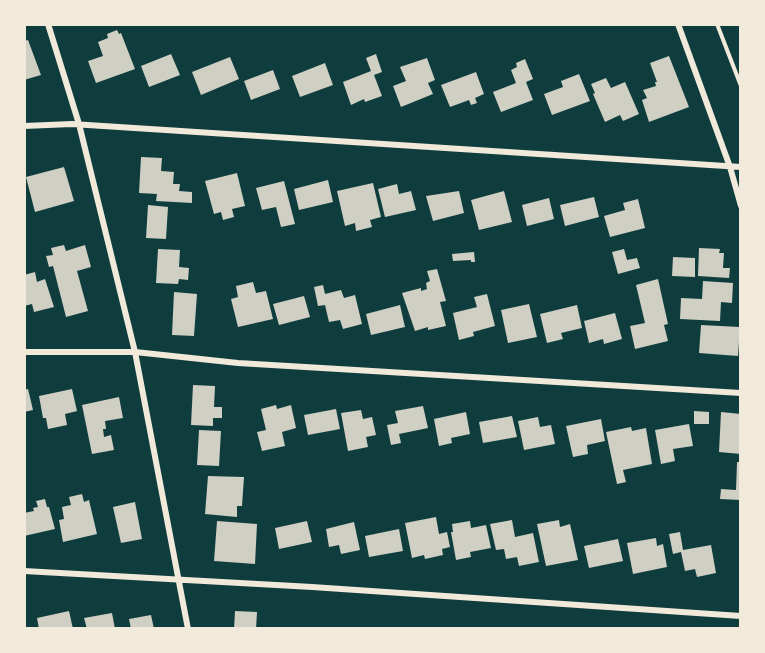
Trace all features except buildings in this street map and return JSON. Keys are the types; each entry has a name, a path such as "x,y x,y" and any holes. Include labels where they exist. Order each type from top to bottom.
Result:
{"street":[{"path":"48,24 79,124 135,352 188,629"},
{"path":"678,24 730,167 741,206"},
{"path":"24,126 79,124 741,167"},
{"path":"24,352 135,352 238,363 741,393"},
{"path":"24,571 741,616"}],"lane":[{"path":"717,24 741,86"}]}
